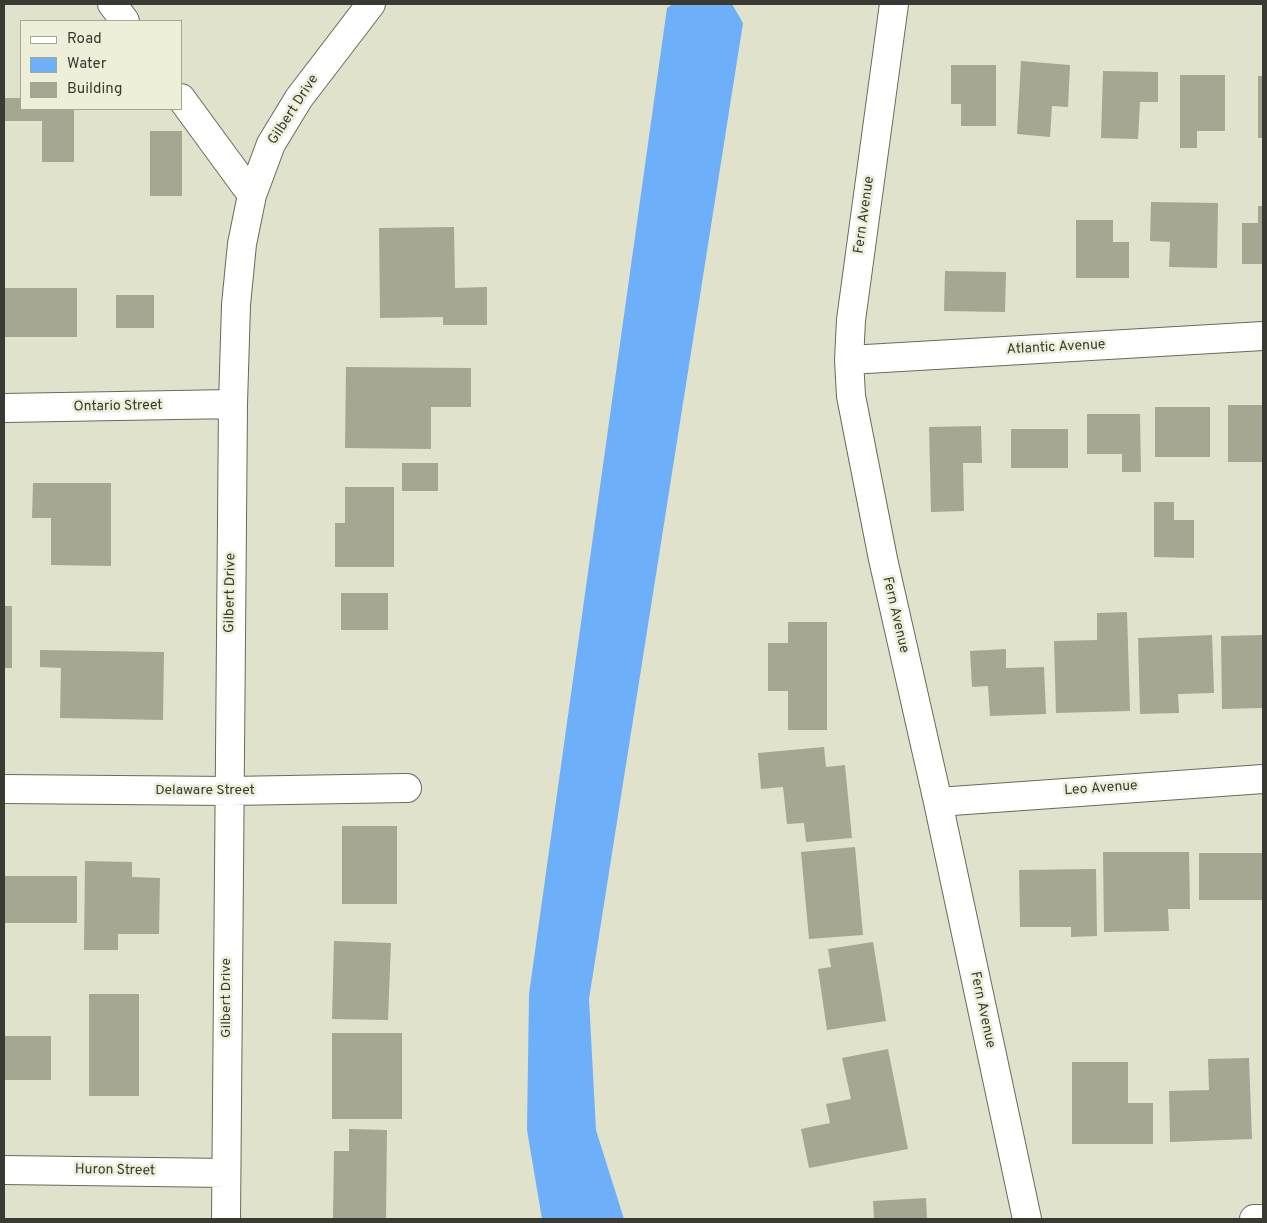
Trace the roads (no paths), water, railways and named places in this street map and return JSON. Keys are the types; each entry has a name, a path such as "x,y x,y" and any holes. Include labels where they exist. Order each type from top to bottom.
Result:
{"street":[{"path":"112,4 124,20"},
{"name":"Gilbert Drive","path":"226,1219 233,404 237,296 242,244 252,194 271,144 299,98 371,4"},
{"name":"Fern Avenue","path":"894,4 851,320 849,360 851,396 882,559 938,802 1027,1219"},
{"path":"182,99 252,194"},
{"name":"Atlantic Avenue","path":"849,360 1263,336"},
{"name":"Ontario Street","path":"4,408 233,404"},
{"name":"Leo Avenue","path":"938,802 1263,779"},
{"name":"Delaware Street","path":"4,789 229,791 407,788"},
{"name":"Huron Street","path":"4,1170 226,1173"},
{"path":"1254,1219 1263,1219"}],"water":[{"path":"673,4 732,4 743,23 589,999 596,1130 624,1219 542,1219 527,1130 529,994 667,8"}]}
